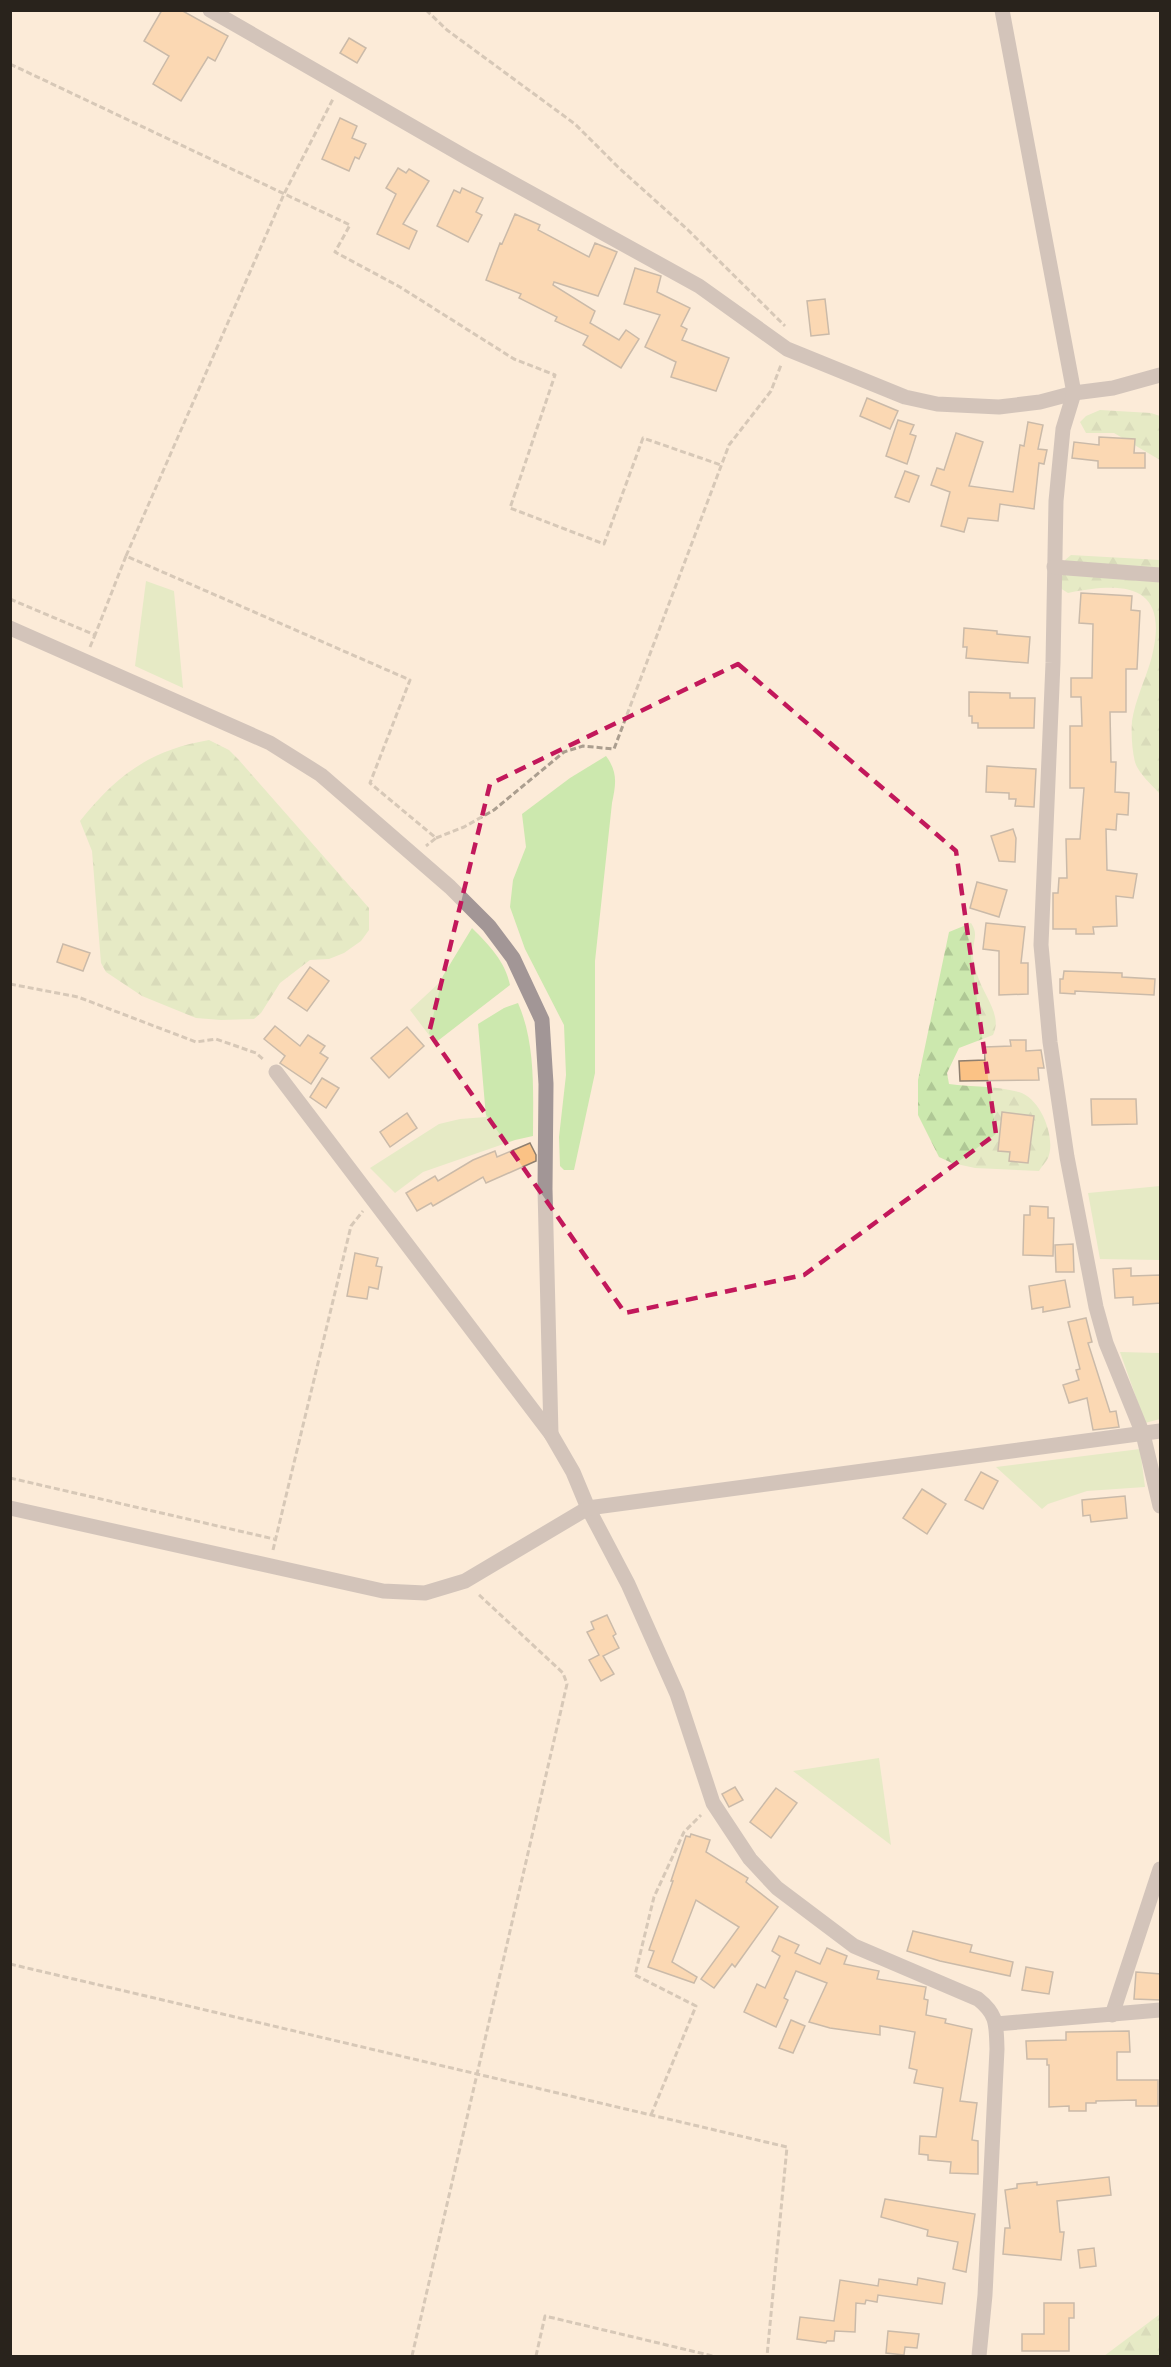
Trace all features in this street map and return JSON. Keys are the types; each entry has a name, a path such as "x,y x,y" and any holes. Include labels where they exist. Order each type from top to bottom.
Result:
{"street":[{"path":"210,10 469,159 699,286 787,349 905,397 937,404 999,407 1040,402 1074,393 1113,388 1161,375"},
{"path":"1002,10 1074,393 1063,429 1056,501 1053,663 1041,945 1043,982 1067,1157 1096,1307 1106,1343 1143,1434 1161,1506"},
{"path":"1054,567 1161,575"},
{"path":"10,628 270,743 321,775 450,887 495,934 513,958 542,1020 546,1084 545,1189 551,1434"},
{"path":"276,1072 551,1434 573,1472 588,1508 628,1584 676,1694 719,1816 750,1859 777,1888 854,1946 978,1999 990,2009 996,2024 997,2049 986,2283 979,2356"},
{"path":"10,1509 383,1591 426,1593 465,1581 588,1508 1161,1431"},
{"path":"1112,2015 1161,1869"},
{"path":"996,2024 1161,2010"}],"path":[{"path":"415,855 436,838 464,827 494,810 564,752 583,746 614,749 729,445 771,391 791,337 786,327 688,230 575,124 447,30 426,10"},
{"path":"10,63 350,225 335,252 400,287 514,359 555,375 510,508 604,544 643,438 721,465"},
{"path":"10,599 95,635 126,556 284,194 341,85"},
{"path":"126,556 410,680 370,783 436,838"},
{"path":"10,984 78,997 196,1042 216,1039 256,1053 276,1072"},
{"path":"270,1567 274,1539 351,1226 373,1199"},
{"path":"10,1478 274,1539"},
{"path":"412,2356 567,1684 563,1673 465,1581"},
{"path":"651,2115 696,2006 635,1975 654,1897 684,1832 713,1803"},
{"path":"10,1964 787,2147 767,2356"},
{"path":"536,2356 545,2316 713,2356"}],"highlighted area":[{"path":"738,664 956,851 996,1134 804,1275 625,1313 429,1033 490,784"}],"green space":[{"path":"1100,410 1151,413 1160,416 1160,460 1114,433 1086,433 1080,422 1086,416"},
{"path":"1071,555 1160,560 1160,794 1142,775 1135,762 1132,737 1133,713 1151,660 1156,635 1155,616 1149,603 1139,594 1125,589 1089,589 1068,593 1060,588 1065,560"},
{"path":"146,581 174,591 183,688 135,666"},
{"path":"209,740 229,750 238,759 369,908 369,930 361,941 344,953 329,959 310,960 280,983 261,1013 254,1019 196,1018 142,996 106,972 101,963 92,851 80,821 107,790 136,767 169,750"},
{"path":"606,756 613,767 615,784 595,961 595,1073 574,1170 564,1170 560,1166 559,1137 566,1075 564,1025 525,949 510,907 513,880 526,847 522,814 570,778"},
{"path":"971,923 975,933 973,953 977,974 996,1020 993,1035 959,1048 947,1073 949,1084 1011,1090 1027,1096 1044,1118 1050,1138 1048,1157 1039,1171 975,1168 952,1163 939,1157 918,1115 918,1080 949,932"},
{"path":"472,928 500,961 510,985 435,1043 410,1010 438,984"},
{"path":"518,1003 531,1051 533,1136 423,1172 395,1193 370,1168 439,1124 460,1119 486,1117 478,1024 504,1008"},
{"path":"1160,1186 1160,1260 1100,1259 1088,1193"},
{"path":"1120,1352 1160,1353 1160,1419 1145,1423"},
{"path":"1140,1449 1145,1487 1087,1491 1048,1504 1042,1509 996,1467"},
{"path":"879,1758 891,1845 793,1771"},
{"path":"1160,2314 1160,2356 1104,2356"}],"building":[{"path":"162,10 181,10 228,36 215,61 208,57 181,101 153,84 169,56 144,41"},
{"path":"349,38 366,48 357,63 340,53"},
{"path":"340,118 357,126 352,138 366,144 359,159 355,157 349,171 322,159"},
{"path":"398,168 406,173 409,169 429,181 403,224 417,231 409,249 377,234 396,194 386,188"},
{"path":"462,188 483,198 476,212 482,215 468,242 437,226 454,190 460,193"},
{"path":"515,214 540,225 538,230 589,257 595,243 617,252 598,296 554,282 553,285 595,311 590,323 619,340 626,330 639,339 621,368 583,345 588,336 555,321 557,317 519,298 521,294 486,280 500,243 502,244"},
{"path":"635,268 661,276 657,292 690,308 681,326 687,329 682,340 729,358 716,391 671,377 676,362 645,347 660,315 624,304"},
{"path":"825,299 829,334 811,336 807,301"},
{"path":"867,398 898,411 890,429 860,416"},
{"path":"898,420 914,425 910,434 916,436 907,464 886,456"},
{"path":"1028,422 1043,425 1038,449 1047,450 1044,464 1039,463 1034,509 1000,504 998,521 968,518 964,532 941,526 950,492 931,485 937,468 944,470 956,433 983,442 969,486 1013,492 1020,445 1024,446"},
{"path":"1099,437 1135,439 1134,453 1145,453 1145,468 1098,468 1098,461 1072,458 1074,442 1099,445"},
{"path":"905,471 919,476 909,502 895,497"},
{"path":"1081,593 1132,596 1131,610 1140,611 1137,669 1126,669 1126,712 1110,712 1111,762 1116,762 1115,792 1129,793 1128,815 1117,814 1116,830 1106,829 1107,870 1137,874 1133,898 1116,896 1117,926 1093,927 1094,934 1076,934 1076,929 1053,929 1053,893 1058,893 1059,878 1067,878 1066,839 1080,839 1084,788 1070,788 1070,726 1082,726 1081,697 1071,697 1071,678 1092,678 1093,624 1079,623"},
{"path":"964,628 1030,637 1028,663 966,658 967,647 963,647"},
{"path":"969,692 1010,693 1010,698 1035,698 1034,728 978,728 978,723 972,723 972,716 969,716"},
{"path":"987,766 1036,769 1034,807 1015,806 1016,799 1009,799 1009,793 986,792"},
{"path":"1013,829 1016,838 1015,862 999,861 991,836"},
{"path":"977,882 1007,890 999,917 970,908"},
{"path":"986,923 1025,927 1021,963 1028,963 1028,994 999,995 999,951 983,949"},
{"path":"63,944 90,953 83,971 57,962"},
{"path":"310,967 329,981 307,1011 288,998"},
{"path":"1064,971 1122,973 1122,977 1155,979 1154,995 1075,991 1075,994 1060,993 1060,979 1063,979"},
{"path":"275,1026 300,1046 308,1035 325,1046 320,1053 328,1058 311,1084 280,1063 285,1056 264,1039"},
{"path":"407,1027 424,1046 389,1078 371,1058"},
{"path":"1010,1040 1026,1040 1026,1051 1041,1050 1044,1068 1038,1068 1039,1080 960,1081 959,1061 985,1060 985,1047 1011,1046"},
{"path":"322,1078 339,1088 326,1108 310,1097"},
{"path":"1091,1099 1136,1099 1137,1124 1092,1125"},
{"path":"1002,1112 1034,1116 1028,1163 1009,1161 1010,1152 998,1151"},
{"path":"407,1113 417,1128 390,1147 380,1132"},
{"path":"530,1143 536,1155 536,1161 486,1183 483,1177 433,1206 431,1203 417,1211 406,1193 435,1176 438,1181 473,1160 495,1151 497,1157"},
{"path":"1030,1206 1048,1207 1048,1218 1054,1218 1053,1256 1023,1255 1024,1215 1030,1215"},
{"path":"1073,1244 1074,1272 1056,1272 1055,1245"},
{"path":"355,1253 378,1258 376,1266 382,1267 378,1289 369,1287 367,1299 347,1296"},
{"path":"1131,1268 1131,1276 1161,1275 1161,1303 1133,1305 1133,1297 1115,1298 1113,1269"},
{"path":"1065,1280 1070,1307 1043,1312 1043,1307 1032,1309 1029,1286"},
{"path":"1086,1318 1092,1342 1088,1343 1110,1412 1116,1411 1119,1427 1093,1430 1087,1398 1069,1403 1063,1385 1079,1380 1076,1370 1080,1369 1068,1322"},
{"path":"981,1472 998,1481 983,1509 965,1500"},
{"path":"922,1489 946,1504 927,1534 903,1518"},
{"path":"1125,1496 1127,1518 1091,1522 1090,1515 1083,1516 1082,1500"},
{"path":"607,1615 616,1634 613,1636 619,1648 603,1656 614,1674 601,1681 589,1660 599,1655 587,1632 594,1629 591,1622"},
{"path":"735,1787 743,1800 729,1807 722,1794"},
{"path":"776,1788 797,1803 771,1838 750,1822"},
{"path":"691,1834 710,1840 706,1852 748,1878 746,1882 778,1907 735,1967 732,1964 714,1988 701,1979 739,1927 696,1900 672,1962 697,1977 694,1983 648,1967 654,1951 649,1950 673,1881 671,1881 686,1836 690,1837"},
{"path":"913,1931 972,1945 970,1952 1013,1962 1010,1976 940,1961 907,1951"},
{"path":"779,1936 799,1945 795,1953 820,1964 827,1948 847,1956 844,1964 879,1971 877,1979 926,1987 924,1999 928,2000 926,2015 946,2019 945,2023 972,2029 960,2101 977,2103 972,2140 978,2141 978,2174 950,2173 951,2162 928,2160 928,2155 919,2154 920,2136 936,2137 943,2088 914,2083 917,2070 909,2068 915,2032 880,2026 880,2035 830,2028 809,2022 827,1983 796,1971 784,1998 788,2000 776,2027 744,2012 757,1984 765,1988 780,1956 772,1951"},
{"path":"1026,1967 1053,1972 1049,1994 1022,1990"},
{"path":"1136,1972 1161,1974 1161,2000 1134,1999"},
{"path":"791,2020 805,2026 793,2053 779,2048"},
{"path":"1129,2031 1130,2052 1117,2052 1117,2080 1158,2080 1158,2106 1136,2106 1136,2100 1086,2103 1086,2111 1069,2111 1069,2106 1049,2107 1047,2059 1027,2059 1026,2041 1066,2040 1066,2032"},
{"path":"1109,2177 1111,2195 1057,2201 1060,2232 1064,2232 1061,2260 1003,2254 1005,2228 1010,2228 1005,2190 1017,2188 1017,2184 1037,2182 1037,2185"},
{"path":"885,2199 975,2214 966,2272 953,2269 958,2242 927,2236 928,2230 881,2217"},
{"path":"1094,2248 1096,2266 1080,2268 1078,2250"},
{"path":"918,2278 945,2283 942,2304 878,2295 877,2302 866,2300 865,2304 856,2303 855,2332 835,2331 834,2341 826,2343 797,2339 800,2317 834,2321 840,2280 878,2286 879,2279 917,2285"},
{"path":"1044,2303 1074,2303 1074,2318 1069,2318 1069,2351 1022,2351 1022,2334 1044,2334"},
{"path":"888,2331 919,2334 917,2348 905,2347 904,2355 886,2353"}]}
